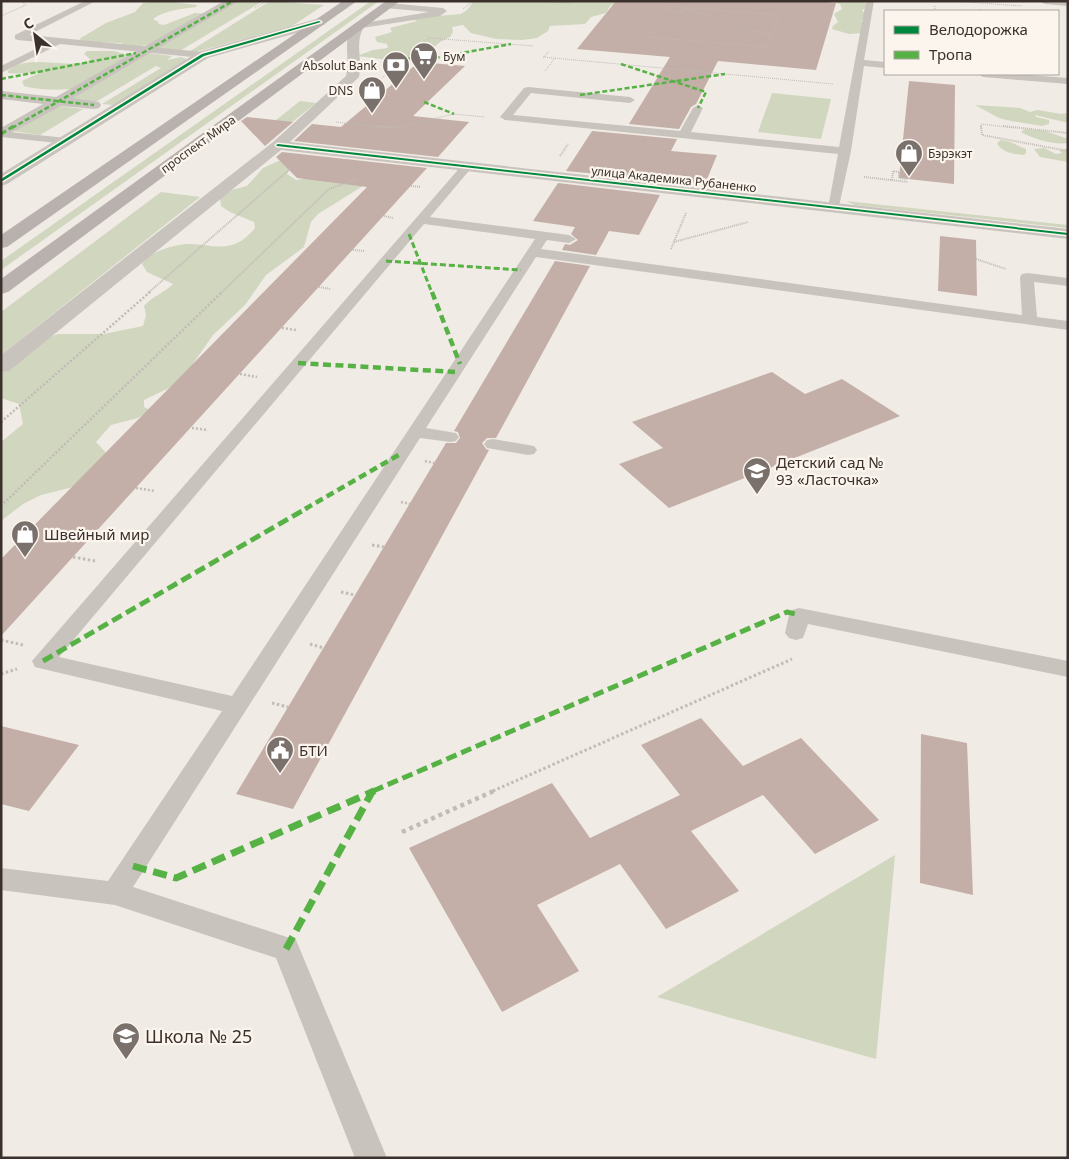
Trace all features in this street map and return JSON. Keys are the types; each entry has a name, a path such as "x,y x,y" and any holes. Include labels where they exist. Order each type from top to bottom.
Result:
{"main road":[{"name":"проспект Мира","path":"1,243 351,1"},
{"name":"проспект Мира","path":"1,288 391,4"}],"street":[{"path":"1,134 233,1"},
{"path":"1045,1 1067,6"},
{"path":"1,181 203,55 320,22"},
{"path":"1,366 278,145 352,77 354,71 351,40 353,33 358,27"},
{"path":"1,95 94,105"},
{"name":"улица Академика Рубаненко","path":"278,145 464,174 687,193 1068,234"}],"lane":[{"path":"92,1 18,37 203,55"},
{"path":"834,208 870,1"},
{"path":"358,27 443,11 391,4"},
{"path":"864,37 876,38"},
{"path":"1,70 58,41"},
{"path":"860,63 884,65"},
{"path":"995,75 1068,81"},
{"path":"630,100 528,90 505,117 845,151"},
{"path":"684,135 698,108"},
{"path":"1,134 66,141"},
{"path":"237,706 44,661 421,220 464,174"},
{"path":"421,220 569,239"},
{"path":"115,893 543,236"},
{"path":"533,252 1068,326"},
{"path":"1030,321 1027,277 1068,282"},
{"path":"416,432 450,437"},
{"path":"493,444 528,450"},
{"path":"796,633 799,615 1068,669"},
{"path":"1,879 115,893 286,949 371,1158"}],"path":[{"path":"1,16 26,5 21,1"},
{"path":"529,1 572,3"},
{"path":"953,1 1067,6"},
{"path":"651,31 647,37 767,47 779,15 668,6 665,10 682,12 685,8"},
{"path":"685,8 752,31 771,33"},
{"path":"429,38 533,46"},
{"path":"549,50 543,57 856,86"},
{"path":"330,122 393,128 454,114 493,118"},
{"path":"351,124 356,119"},
{"path":"1068,132 981,124 982,135 1068,151"},
{"path":"840,175 908,182 908,179 898,178 899,172 893,171 892,180"},
{"path":"1,506 329,189 358,179"},
{"path":"662,270 674,242 687,193"},
{"path":"674,242 753,221"},
{"path":"976,259 1027,277"},
{"path":"402,832 792,659"}],"green space":[{"path":"164,1 197,5 196,7 180,9 154,18 154,20 159,22 158,24 164,25 195,13 207,14 237,1 263,1 178,52 152,50 151,44 128,49 122,48 122,43 87,42 79,39 106,23 135,12 143,3"},
{"path":"270,1 324,5 292,26 187,53"},
{"path":"371,1 379,1 1,270 1,261"},
{"path":"474,1 618,1 610,6 606,13 591,17 585,24 550,26 548,31 537,38 522,40 496,39 471,33 463,25 452,27 453,32 450,37 440,42 422,57 404,62 357,56 373,50 388,48 387,44 377,42 375,37 392,32 390,28 417,21 412,18 461,14"},
{"path":"830,1 865,1 867,7 862,10 867,17 861,21 865,26 863,33 849,34 832,29 838,22 834,14 842,9 840,4"},
{"path":"87,51 114,51 131,56 147,53 172,56 167,60 181,57 189,60 113,105 102,104 161,68 156,66 94,103 66,100 81,88 52,90 24,86 22,81 39,73 8,73 8,71 16,66 26,63 81,63 91,60 84,54"},
{"path":"772,93 831,99 821,139 758,132"},
{"path":"300,101 316,103 291,123 275,121"},
{"path":"975,105 1020,108 1030,112 1038,110 1061,114 1068,113 1068,123 1035,115 1036,117 1049,120 1049,124 1042,126 1011,121 999,118"},
{"path":"57,106 83,109 40,135 12,131"},
{"path":"1025,129 1045,131 1068,139 1068,143 1056,143 1037,139 1021,132"},
{"path":"1001,140 1026,149 1026,153 1024,155 1005,151 997,143"},
{"path":"1044,148 1056,154 1062,153 1059,150 1068,149 1068,162 1040,157 1034,149"},
{"path":"283,159 289,168 287,174 296,180 314,177 363,186 318,214 311,222 304,247 266,275 245,305 213,335 183,378 167,389 144,400 144,407 150,410 138,418 111,425 96,442 108,455 81,485 41,495 23,504 1,521 1,442 23,424 19,404 1,398 1,368 38,341 58,334 104,334 143,326 146,315 144,306 173,284 147,272 142,264 145,260 162,250 175,246 194,244 224,246 244,239 255,228 254,222 221,206 220,198 232,190 247,186 263,168"},
{"path":"161,192 200,197 1,355 1,312"},
{"path":"846,201 1068,225 1068,228 855,205"},
{"path":"895,855 876,1059 657,997"}],"building":[{"path":"616,1 816,1 836,3 816,70 718,61 696,104 691,107 679,129 629,124 670,57 577,49"},
{"path":"419,62 465,66 413,116 469,122 438,157 294,141 312,124 341,127"},
{"path":"909,81 955,85 954,184 899,178"},
{"path":"247,117 293,122 265,146 241,121"},
{"path":"592,131 677,139 671,151 717,155 705,184 566,171"},
{"path":"282,152 427,168 1,636 1,559 367,187 297,178 276,157"},
{"path":"558,183 660,195 639,235 609,231 596,255 562,250 565,244 570,245 578,240 571,234 575,227 533,221"},
{"path":"940,236 976,240 977,296 938,291"},
{"path":"555,261 590,266 496,438 487,438 482,443 489,450 293,809 236,794 446,443 456,443 460,438 458,432 454,431"},
{"path":"772,372 805,394 842,379 900,416 669,508 619,464 663,448 632,422"},
{"path":"701,718 743,766 801,738 879,820 815,854 763,795 691,831 739,891 666,929 620,864 537,905 579,971 502,1012 409,848 552,783 590,838 680,795 641,745"},
{"path":"1,726 79,745 29,811 1,804"},
{"path":"921,734 967,743 973,895 920,883"}],"marked path":[{"path":"1,134 233,1"},
{"path":"405,58 424,60 511,44"},
{"path":"1,79 136,53"},
{"path":"621,64 706,92 698,108"},
{"path":"580,95 725,74"},
{"path":"1,95 94,105"},
{"path":"424,102 454,114"},
{"path":"409,234 460,364"},
{"path":"386,261 521,270"},
{"path":"298,363 455,372"},
{"path":"43,661 402,453"},
{"path":"286,949 372,792 787,612 799,615"},
{"path":"133,866 176,878 372,792"}],"cycle path":[{"path":"1,181 203,55 320,22"},
{"path":"278,145 1068,234"}],"place":[{"name":"Бум","path":"424,80"},
{"name":"Absolut Bank","path":"396,89"},
{"name":"DNS","path":"372,114"},
{"name":"Бэрэкэт","path":"909,177"},
{"name":"Детский сад № 93 «Ласточка»","path":"757,495"},
{"name":"Швейный мир","path":"25,558"},
{"name":"БТИ","path":"280,774"},
{"name":"Школа № 25","path":"126,1060"}]}
